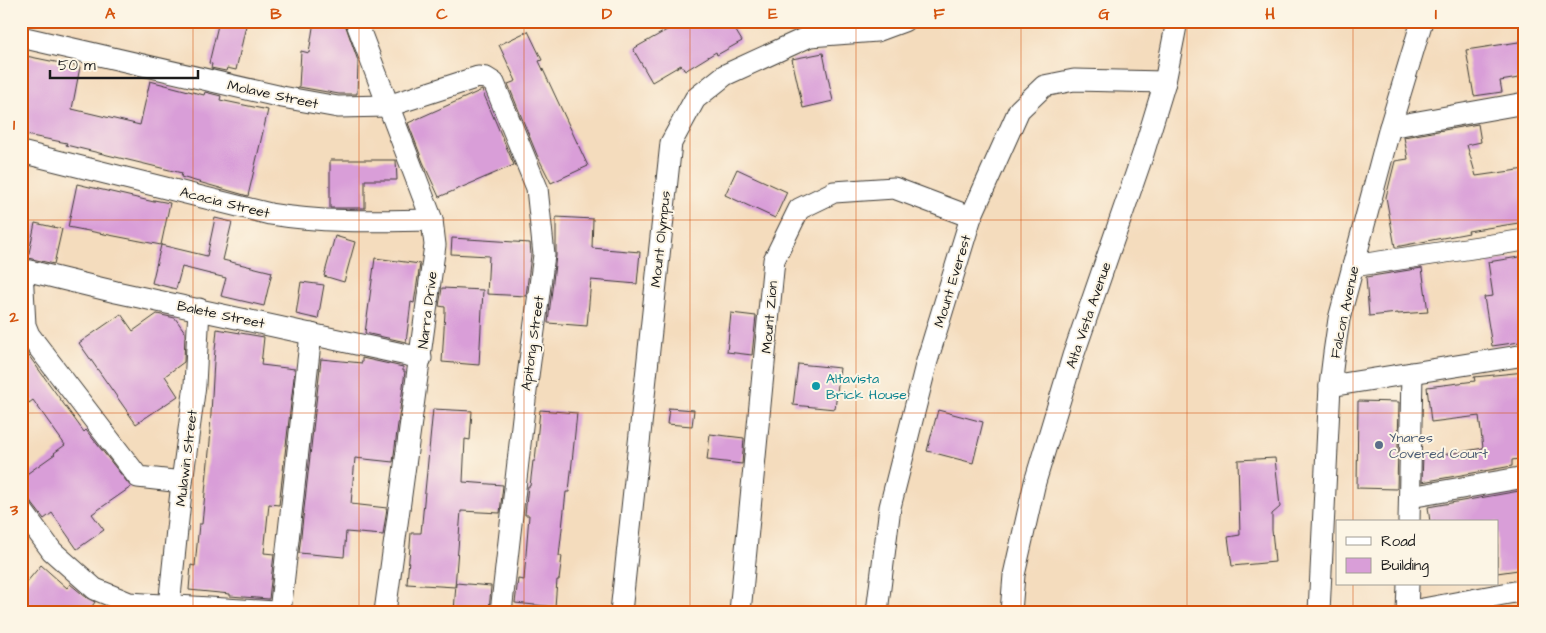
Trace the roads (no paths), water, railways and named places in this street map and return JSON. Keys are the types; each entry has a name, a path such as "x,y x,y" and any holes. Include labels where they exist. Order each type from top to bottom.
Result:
{"street":[{"name":"Narra Drive","path":"356,21 432,220 435,245 385,612"},
{"name":"Mount Olympus","path":"621,612 671,143 695,99 725,75 810,36 877,31 904,21"},
{"name":"Alta Vista Avenue","path":"1011,612 1014,575 1035,482 1073,356 1143,154 1165,82 1177,21"},
{"name":"Falcon Avenue","path":"1319,612 1330,386 1339,319 1390,128 1422,21"},
{"name":"Molave Street","path":"21,37 282,97 338,107 388,106 478,77 486,78 494,83"},
{"name":"Mount Everest","path":"877,612 890,507 927,362 972,217 1020,110 1044,86 1074,80 1165,82"},
{"name":"Apitong Street","path":"494,83 537,188 544,255 526,391 501,612"},
{"path":"1390,128 1525,103"},
{"name":"Acacia Street","path":"21,152 270,214 303,220 346,222 432,220"},
{"name":"Mount Zion","path":"740,612 774,260 799,209 834,192 894,188 972,217"},
{"path":"1353,266 1525,240"},
{"path":"22,269 25,325 29,335 138,477 182,482"},
{"name":"Balete Street","path":"22,269 116,292 421,358"},
{"name":"Mulawin Street","path":"170,606 182,482 195,385 199,309"},
{"path":"280,612 311,334"},
{"path":"1330,386 1525,355"},
{"path":"1409,520 1412,373"},
{"path":"1410,497 1525,478"},
{"path":"21,509 52,551 95,589 129,603 275,612"},
{"path":"1408,586 1407,612 1525,590"}],"place":[{"name":"Altavista Brick House","path":"816,386"},
{"name":"Ynares Covered Court","path":"1379,445"}]}
